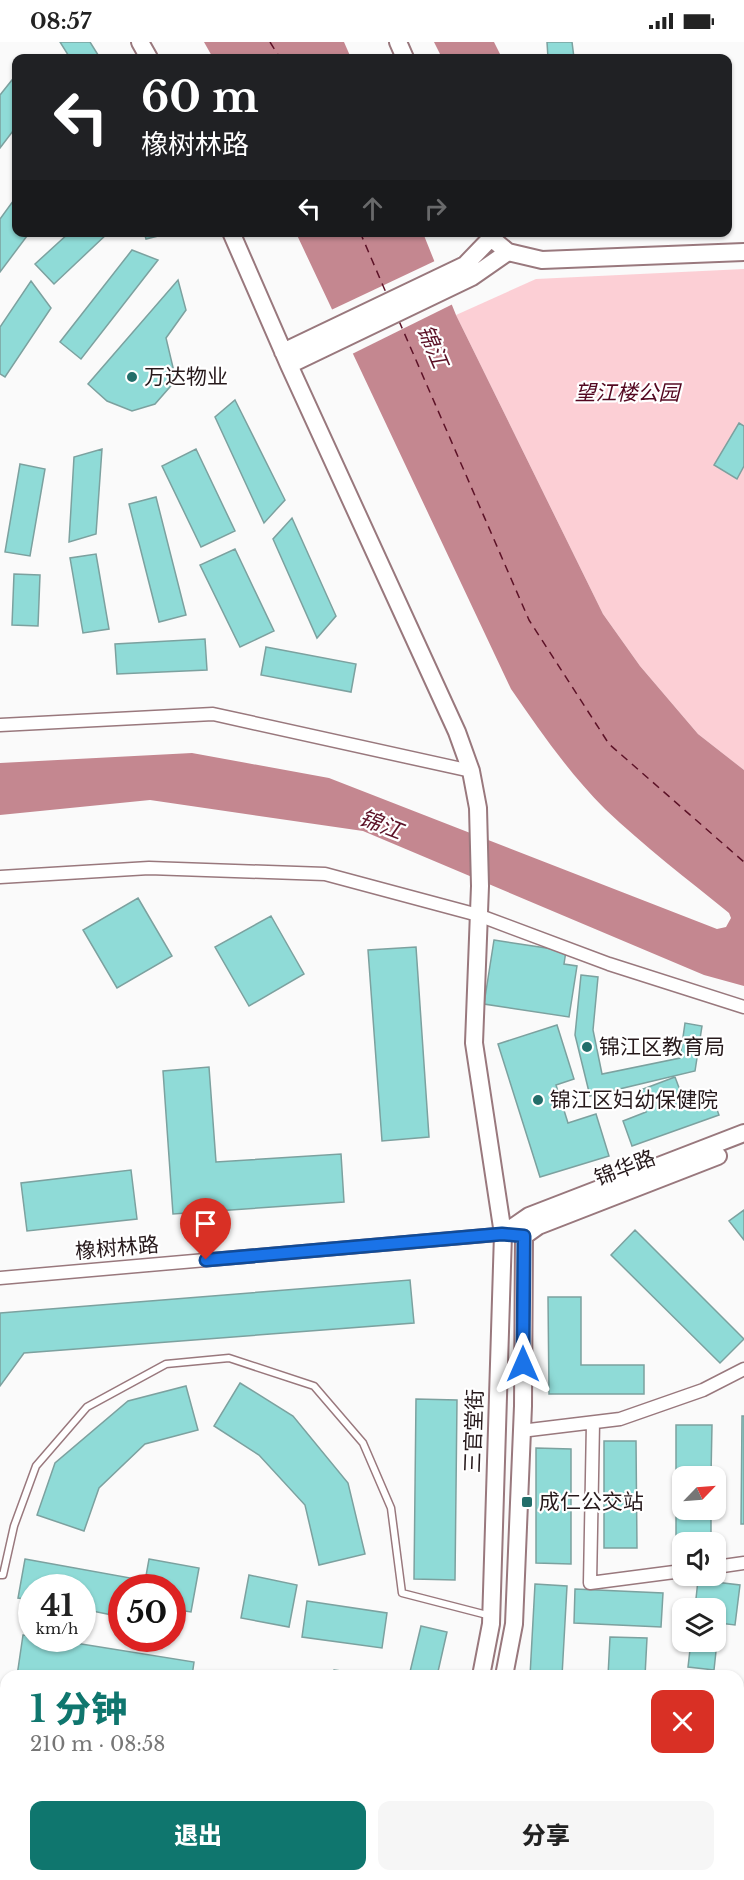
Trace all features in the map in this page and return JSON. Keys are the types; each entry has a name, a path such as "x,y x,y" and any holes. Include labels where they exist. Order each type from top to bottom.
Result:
{"street":[{"name":"三官堂街","path":"233,237 286,359 457,732 471,771 478,808 480,886 474,1042 502,1234 491,1616 482,1670"},
{"path":"469,271 489,237"},
{"path":"492,237 508,252 542,260 744,252"},
{"path":"286,359 508,252"},
{"path":"0,725 213,714 471,771"},
{"path":"0,877 149,868 325,874 478,915 609,964 744,1007"},
{"path":"502,1234 529,1216 744,1133"},
{"name":"锦华路","path":"524,1236 538,1226 744,1146"},
{"name":"橡树林路","path":"0,1278 502,1234 524,1236"},
{"path":"505,1670 514,1624 523,1406 524,1236"},
{"path":"521,1431 620,1419 704,1390 744,1369"},
{"path":"592,1423 590,1583 672,1572"},
{"path":"726,1566 744,1563"}],"lane":[{"path":"0,1575 3,1575 14,1526 36,1466 87,1407 166,1364 228,1358 314,1386 363,1443 391,1508 402,1593 491,1616"}],"green space":[{"name":"望江楼公园","path":"744,269 744,770 698,734 640,666 603,614 456,315 536,279"}],"water":[{"path":"204,42 344,42 349,54 211,54"},
{"path":"434,42 494,42 500,54 440,54"},
{"name":"锦江","path":"298,237 425,237 456,315 603,614 640,666 698,734 744,770 744,986 704,975 363,831 150,800 0,815 0,763 192,753 329,778 717,929 726,927 731,918 729,913 605,809 567,766 511,689"}],"pier":[{"path":"437,260 455,303 350,355 329,311"}],"building":[{"path":"60,42 90,42 98,54 68,54"},
{"path":"547,42 572,42 574,54 548,54"},
{"path":"12,80 12,132 0,148 0,95"},
{"path":"12,202 12,237 26,237 0,272 0,219"},
{"path":"65,237 104,237 54,284 35,264"},
{"path":"132,250 158,260 81,359 60,342"},
{"path":"178,280 186,310 166,338 176,380 155,404 132,411 107,401 88,384"},
{"path":"31,281 51,308 5,377 0,374 0,327"},
{"path":"235,400 285,500 264,523 215,417"},
{"path":"739,423 744,426 744,466 737,479 714,465"},
{"path":"102,449 96,534 69,542 74,457"},
{"path":"196,449 235,531 201,547 162,466"},
{"path":"20,464 45,469 30,556 5,552"},
{"path":"156,497 186,615 159,622 129,504"},
{"path":"292,518 336,616 317,638 273,539"},
{"path":"235,549 274,631 240,647 200,565"},
{"path":"96,554 109,629 83,633 70,558"},
{"path":"14,574 40,575 38,626 12,625"},
{"path":"205,639 207,670 117,674 115,644"},
{"path":"266,647 356,664 351,692 261,675"},
{"path":"138,898 172,956 117,988 83,930"},
{"path":"271,916 304,974 249,1006 215,947"},
{"path":"494,940 566,951 564,964 577,966 569,1017 484,1004"},
{"path":"416,947 429,1137 382,1141 368,950"},
{"name":"锦江区教育局","path":"581,975 598,977 593,1030 602,1074 680,1058 685,1023 702,1026 695,1071 590,1096 575,1035"},
{"name":"锦江区妇幼保健院","path":"557,1025 574,1079 556,1085 568,1123 596,1114 609,1156 540,1177 498,1044"},
{"path":"209,1067 216,1162 341,1154 344,1202 173,1214 163,1071"},
{"path":"675,1077 684,1101 710,1091 719,1115 632,1146 623,1121 646,1112 638,1091"},
{"path":"131,1170 137,1219 27,1231 21,1183"},
{"path":"744,1210 744,1240 729,1221"},
{"path":"635,1230 744,1339 720,1363 611,1255"},
{"path":"410,1280 414,1323 24,1353 0,1386 0,1313"},
{"path":"548,1297 581,1297 581,1365 644,1365 644,1394 549,1394"},
{"path":"240,1383 293,1416 348,1483 365,1554 319,1565 305,1505 259,1455 214,1426"},
{"path":"186,1386 198,1430 145,1444 99,1488 84,1531 37,1515 55,1463 128,1401"},
{"path":"416,1399 457,1400 455,1580 414,1579"},
{"path":"742,1416 744,1416 744,1524 741,1524"},
{"path":"676,1425 712,1425 711,1466 676,1466"},
{"path":"604,1441 636,1441 637,1548 604,1548"},
{"path":"536,1448 571,1449 571,1564 536,1563"},
{"path":"676,1520 711,1520 711,1532 676,1532"},
{"path":"25,1559 108,1574 108,1614 96,1612 96,1574 22,1574"},
{"path":"149,1559 199,1568 191,1612 186,1611 186,1574 146,1574"},
{"path":"249,1575 297,1585 289,1627 241,1618"},
{"path":"726,1583 740,1585 735,1625 726,1624 726,1598 696,1598 697,1586 726,1586"},
{"path":"535,1584 567,1586 562,1670 530,1670"},
{"path":"575,1589 663,1593 661,1627 574,1623"},
{"path":"307,1601 387,1613 382,1648 302,1637"},
{"path":"421,1626 447,1632 438,1670 410,1670"},
{"path":"610,1637 647,1638 645,1670 608,1670"},
{"path":"96,1646 108,1648 108,1652 132,1652 194,1662 193,1670 18,1670 21,1652 96,1652"},
{"path":"690,1652 716,1652 714,1670 688,1667"}],"ferry route":[{"path":"270,42 278,54"},
{"path":"362,237 387,295"},
{"path":"399,321 529,620 609,744 744,862"}],"place":[{"name":"万达物业","path":"132,377"},
{"name":"锦江区教育局","path":"587,1047"},
{"name":"锦江区妇幼保健院","path":"538,1100"},
{"name":"成仁公交站","path":"527,1502"}],"route":[{"path":"206,1260 502,1234 524,1236 523,1364"}]}
